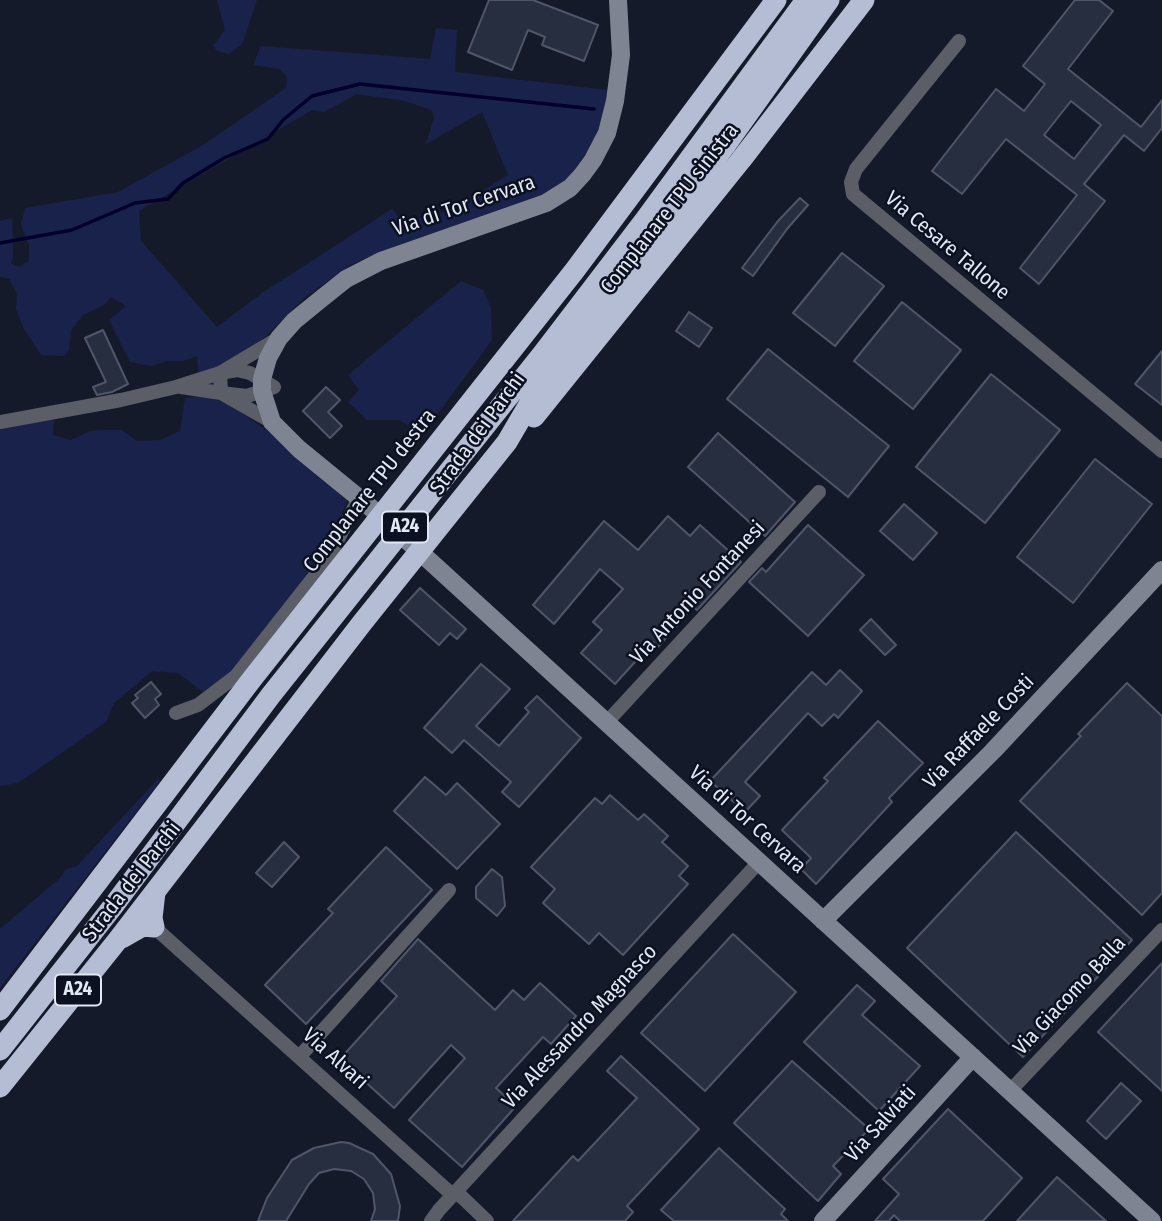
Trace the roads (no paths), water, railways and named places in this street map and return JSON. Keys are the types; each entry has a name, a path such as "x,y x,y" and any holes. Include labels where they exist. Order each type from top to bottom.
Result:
{"highway":[{"name":"Strada dei Parchi","path":"0,1050 114,905 271,695 544,352 645,220 806,0"},
{"name":"Strada dei Parchi","path":"0,1087 117,941 362,623 507,442 531,401 725,146 829,0"},
{"name":"Complanare TPU sinistra","path":"507,442 543,410 864,0"},
{"path":"847,23 876,0"},
{"name":"Complanare TPU destra","path":"0,1010 252,680 575,270 774,2"},
{"path":"117,941 131,930 143,926 154,927 152,918 155,892"}],"street":[{"name":"Via di Tor Cervara","path":"618,0 621,55 618,85 610,124 593,160 570,188 535,208 381,261 346,279 311,307 279,338 268,358 266,386 272,422 432,563 1152,1221"},
{"name":"Via Cesare Tallone","path":"959,41 856,169 851,182 853,194 1162,451"},
{"name":"Via di Tor Cervara","path":"266,386 276,372 285,346 311,307"},
{"path":"220,373 279,338"},
{"path":"0,422 121,400 237,370 266,386"},
{"path":"220,373 221,393"},
{"name":"Via di Tor Cervara","path":"266,386 310,456"},
{"path":"176,387 247,396 266,386"},
{"path":"221,393 272,422"},
{"name":"Via Antonio Fontanesi","path":"607,722 819,492"},
{"path":"176,713 198,705 236,676 328,559 364,502"},
{"name":"Via Raffaele Costi","path":"823,920 993,751 1162,570"},
{"name":"Via Alessandro Magnasco","path":"431,1221 759,862"},
{"path":"300,1055 449,890"},
{"name":"Via Alvari","path":"154,927 300,1055 447,1190 487,1221"},
{"name":"Via Giacomo Balla","path":"1010,1091 1162,930"},
{"name":"Via Salviati","path":"823,1221 973,1057"}],"waterway":[{"path":"0,243 72,230 135,203 168,199 183,183 224,158 268,139 283,120 312,96 360,84 594,109"}]}
